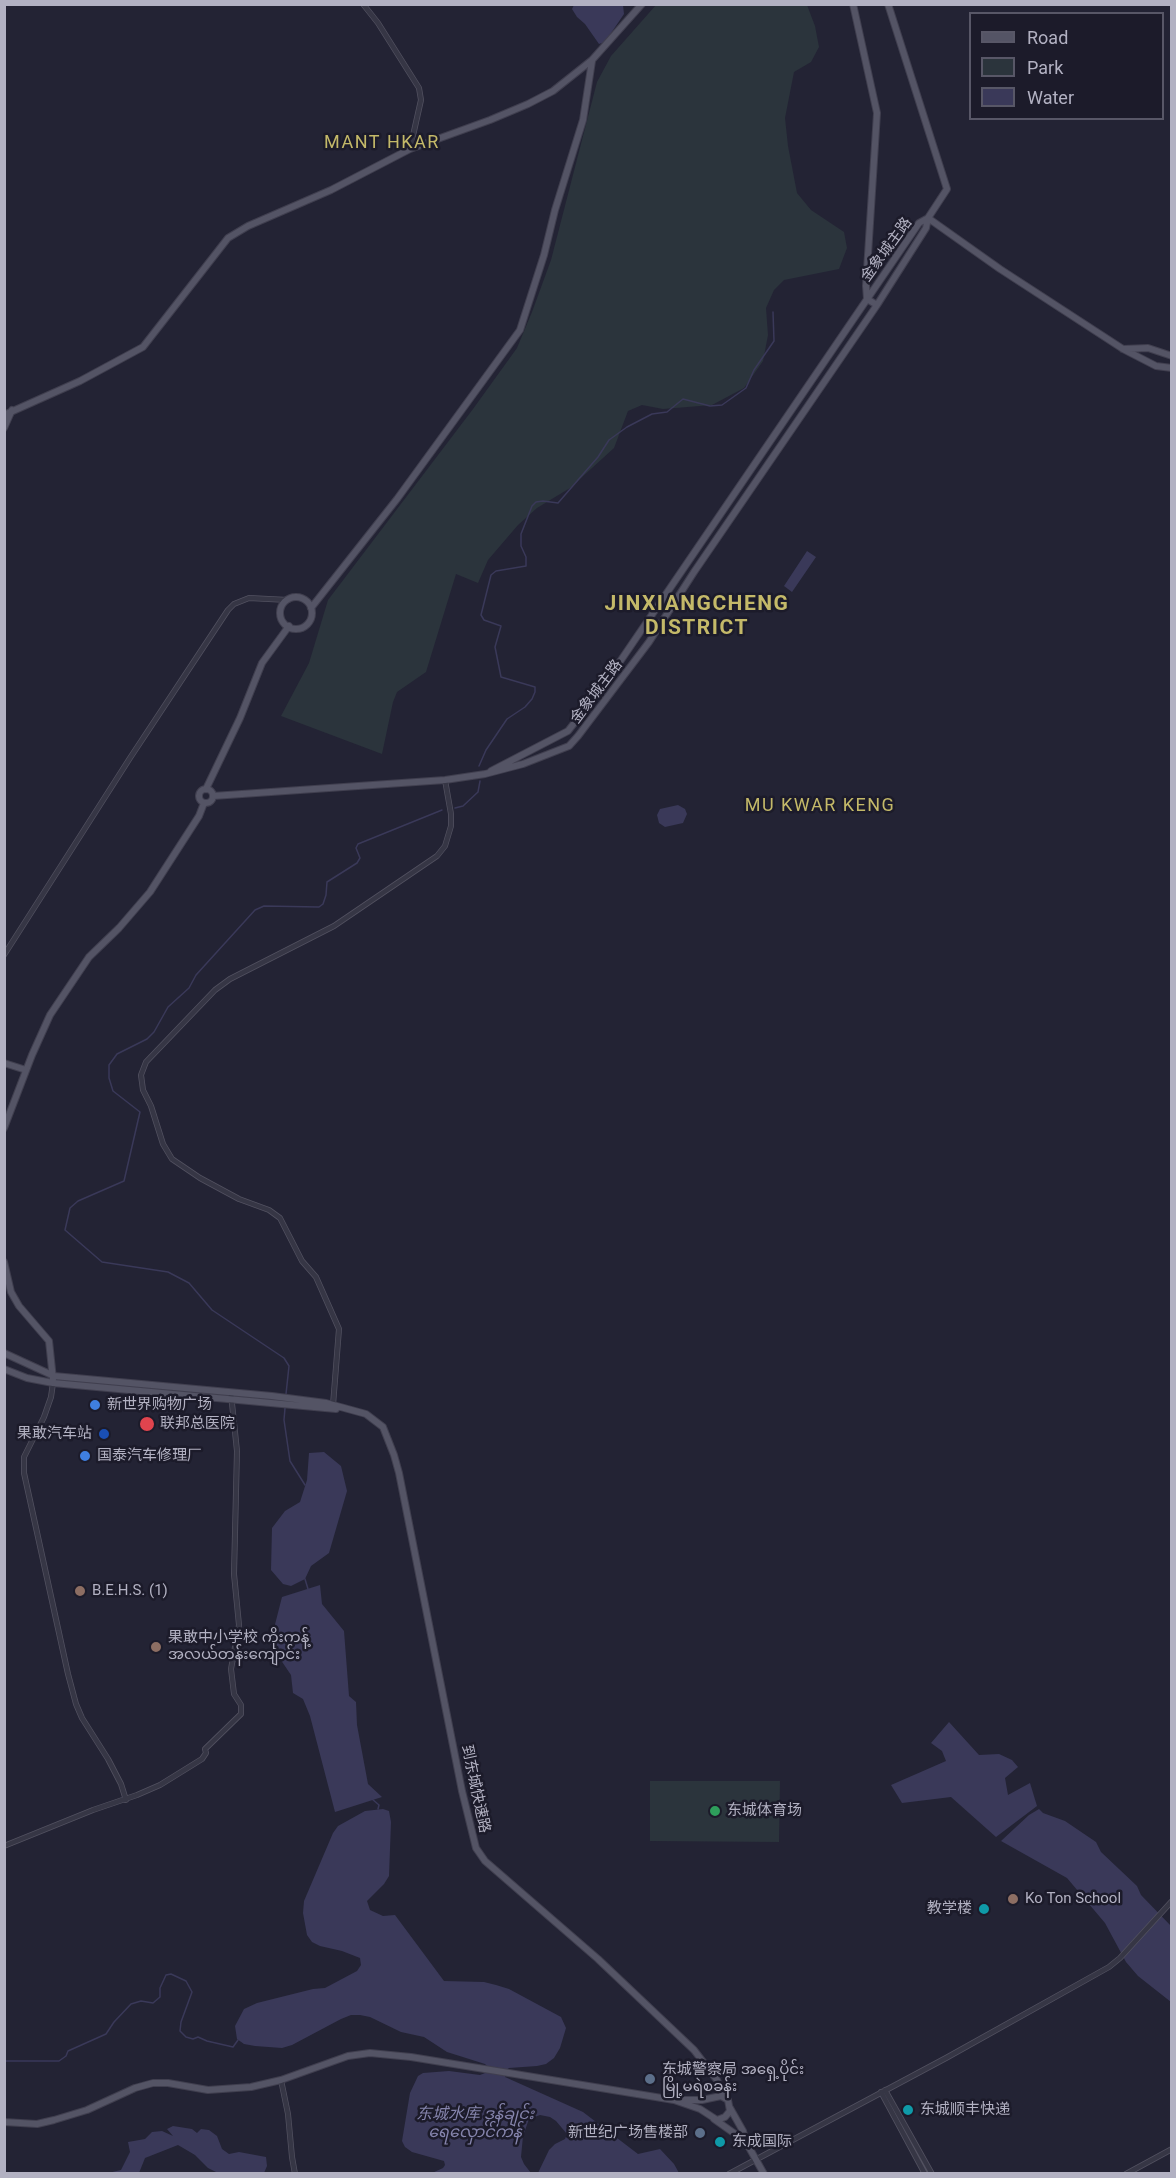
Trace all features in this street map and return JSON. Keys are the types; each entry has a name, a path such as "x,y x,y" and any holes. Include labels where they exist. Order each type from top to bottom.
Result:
{"main road":[{"path":"4,415 80,381 143,347 228,238 248,226 304,203 410,150 528,104 553,91 592,60 642,4"},
{"path":"853,4 877,113 866,286 867,299 877,305"},
{"path":"888,4 947,189 928,218 1000,269 1123,349 1156,366 1172,368"},
{"path":"311,608 302,598 296,597 288,600 282,605 280,615 282,621 296,628 305,625 311,617 311,608 397,499 520,330 583,120 592,60"},
{"name":"金象城主路","path":"485,774 568,731 594,698 919,223 928,218"},
{"name":"金象城主路","path":"485,774 523,764 569,746 604,704 649,642 694,572 877,305 926,228 928,218"},
{"path":"1123,349 1148,348 1172,356"},
{"path":"4,428 12,410"},
{"path":"206,789 240,718 262,663 289,626"},
{"path":"594,698 604,704"},
{"path":"213,796 445,780 485,774"},
{"path":"204,803 198,796 200,791 206,789 211,791 213,796"},
{"path":"4,1128 50,1015 89,957 119,928 150,892 204,803 211,801 213,796"},
{"path":"4,1063 26,1070"},
{"path":"4,1262 11,1292 19,1306 48,1341 53,1379"},
{"path":"4,1353 53,1379"},
{"path":"4,1369 27,1378 291,1402"},
{"name":"到东城快速路","path":"291,1402 333,1405 350,1409 366,1414 383,1427 394,1455 424,1593 462,1791 476,1848 485,1861 598,1959 694,2050 717,2080 723,2097"},
{"name":"到东城快速路","path":"291,1402 350,1409"},
{"path":"4,2122 37,2124 54,2120 87,2110 135,2088 153,2083 224,2091 251,2087 281,2080 348,2056 370,2053 411,2056 688,2102 717,2095 728,2100 746,2142 764,2174"},
{"path":"710,2098 706,2105 711,2117"},
{"path":"674,2100 700,2109 746,2142"},
{"path":"711,2117 725,2117 730,2107"}],"street":[{"path":"363,4 378,23 419,87 421,100 410,150"},
{"path":"4,955 228,610 234,604 249,597 288,600"},
{"path":"333,1405 339,1329 316,1277 302,1261 280,1218 269,1210 239,1199 200,1178 172,1159 163,1144 152,1106 142,1090 141,1075 146,1062 214,990 230,979 334,926 437,856 445,846 451,826 445,780"},
{"path":"53,1379 44,1417 24,1457 24,1473 76,1704 112,1768 126,1800"},
{"path":"4,1846 160,1785 202,1759 206,1753 205,1749 241,1714 241,1705 234,1694 231,1669 239,1625 234,1574 237,1451 231,1397"},
{"path":"729,2174 1109,1967 1120,1958 1172,1900"},
{"path":"281,2080 296,2174"},
{"path":"883,2091 925,2174"},
{"path":"883,2091 933,2174"},
{"path":"1126,2174 1172,2149"}],"green space":[{"path":"656,5 807,5 815,26 819,47 811,62 794,72 785,118 788,146 797,193 811,210 844,232 847,248 839,269 784,280 774,290 766,308 768,335 763,361 744,388 712,405 663,409 642,405 628,411 614,448 570,488 537,508 518,525 488,560 478,583 456,574 426,672 397,692 382,754 281,716 309,663 328,600 517,348 551,260 597,82 611,56"},
{"name":"东城体育场","path":"650,1781 780,1781 779,1842 650,1841"}],"water":[{"path":"574,5 623,5 624,14 605,42 599,44 577,17 572,9"},
{"path":"807,551 816,557 792,592 784,586"},
{"path":"678,805 685,809 687,814 683,823 665,827 659,823 657,815 660,809"},
{"path":"324,1452 341,1466 347,1491 329,1553 311,1566 305,1579 291,1586 283,1584 271,1570 272,1528 285,1511 300,1502 307,1480 309,1453"},
{"path":"320,1585 322,1604 344,1631 349,1696 356,1702 357,1725 368,1784 382,1797 335,1812 310,1716 303,1699 293,1693 291,1675 270,1644 282,1597"},
{"path":"949,1722 979,1755 999,1754 1012,1760 1018,1767 1005,1778 1008,1795 1030,1783 1037,1806 996,1837 951,1797 902,1803 891,1785 946,1761 942,1751 931,1743"},
{"name":"东城水库 ဒွန်ချင်း ရေလှောင်ကန်","path":"383,1809 389,1811 391,1822 389,1876 367,1901 370,1910 383,1916 395,1915 444,1981 484,1982 509,1989 561,2017 566,2028 560,2048 554,2058 546,2064 537,2066 509,2068 506,2070 505,2077 583,2112 638,2154 660,2149 679,2173 538,2173 549,2150 565,2139 567,2134 556,2121 540,2115 529,2119 523,2136 521,2157 531,2173 432,2173 443,2168 444,2161 412,2152 405,2147 402,2141 410,2093 418,2076 423,2073 449,2071 480,2075 485,2073 487,2066 485,2064 447,2052 424,2037 401,2032 370,2017 360,2015 351,2015 341,2019 282,2048 244,2044 237,2039 235,2026 244,2009 257,2003 325,1988 357,1971 361,1965 360,1958 312,1942 307,1935 303,1913 304,1901 338,1826 365,1811"},
{"path":"1039,1809 1043,1813 1065,1821 1096,1842 1101,1852 1137,1886 1141,1895 1171,1926 1171,2002 1138,1976 1126,1962 1105,1923 1067,1878 1001,1841 1029,1815"},
{"path":"173,2126 192,2129 197,2133 201,2129 209,2130 217,2136 222,2149 229,2154 239,2152 266,2157 267,2166 264,2173 218,2173 178,2145 145,2158 139,2173 108,2173 121,2170 130,2152 128,2142 145,2139 152,2132 162,2131 173,2136 167,2129"}],"waterway":[{"path":"479,766 486,750 507,719 525,707 535,692 535,687 501,677 495,647 501,626 484,620 481,615 491,575 496,571 526,566 526,557 521,546 521,534 532,506 536,502 543,501 558,503 598,457 609,440 627,427 652,414 667,412 683,399 710,406 722,405 746,388 754,370 774,341 773,312"},
{"path":"455,808 463,806 478,792 480,781"},
{"path":"286,1394 289,1366 284,1358 212,1310 189,1283 168,1272 102,1262 65,1230 70,1208 78,1201 124,1181 140,1112 113,1091 109,1078 109,1065 117,1054 147,1039 154,1032 168,1007 189,988 196,975 255,910 264,906 319,907 323,904 326,895 327,882 357,863 360,858 356,848 358,844 442,810"},
{"path":"285,1408 284,1420 290,1461 305,1485"},
{"path":"305,1579 308,1589"},
{"path":"372,1799 379,1805 378,1809"},
{"path":"4,2061 59,2061 66,2056 68,2051 106,2034 131,2004 141,2001 153,2003 160,1997 160,1988 166,1975 171,1974 186,1981 192,1992 181,2022 180,2031 186,2037 193,2039 198,2037 233,2047 238,2040"}],"place":[{"name":"新世界购物广场","path":"95,1405"},
{"name":"联邦总医院","path":"147,1424"},
{"name":"果敢汽车站","path":"104,1434"},
{"name":"国泰汽车修理厂","path":"85,1456"},
{"name":"B.E.H.S. (1)","path":"80,1591"},
{"name":"果敢中小学校 ကိုးကန့် အလယ်တန်းကျောင်း","path":"156,1647"},
{"name":"东城体育场","path":"715,1811"},
{"name":"Ko Ton School","path":"1013,1899"},
{"name":"教学楼","path":"984,1909"},
{"name":"东城警察局 အရှေ့ပိုင်း မြို့မရဲစခန်း","path":"650,2079"},
{"name":"东城顺丰快递","path":"908,2110"},
{"name":"新世纪广场售楼部","path":"700,2133"},
{"name":"东成国际","path":"720,2142"}],"district":[{"name":"MANT HKAR","path":"382,143"},
{"name":"JINXIANGCHENG DISTRICT","path":"697,617"},
{"name":"MU KWAR KENG","path":"820,806"}]}
